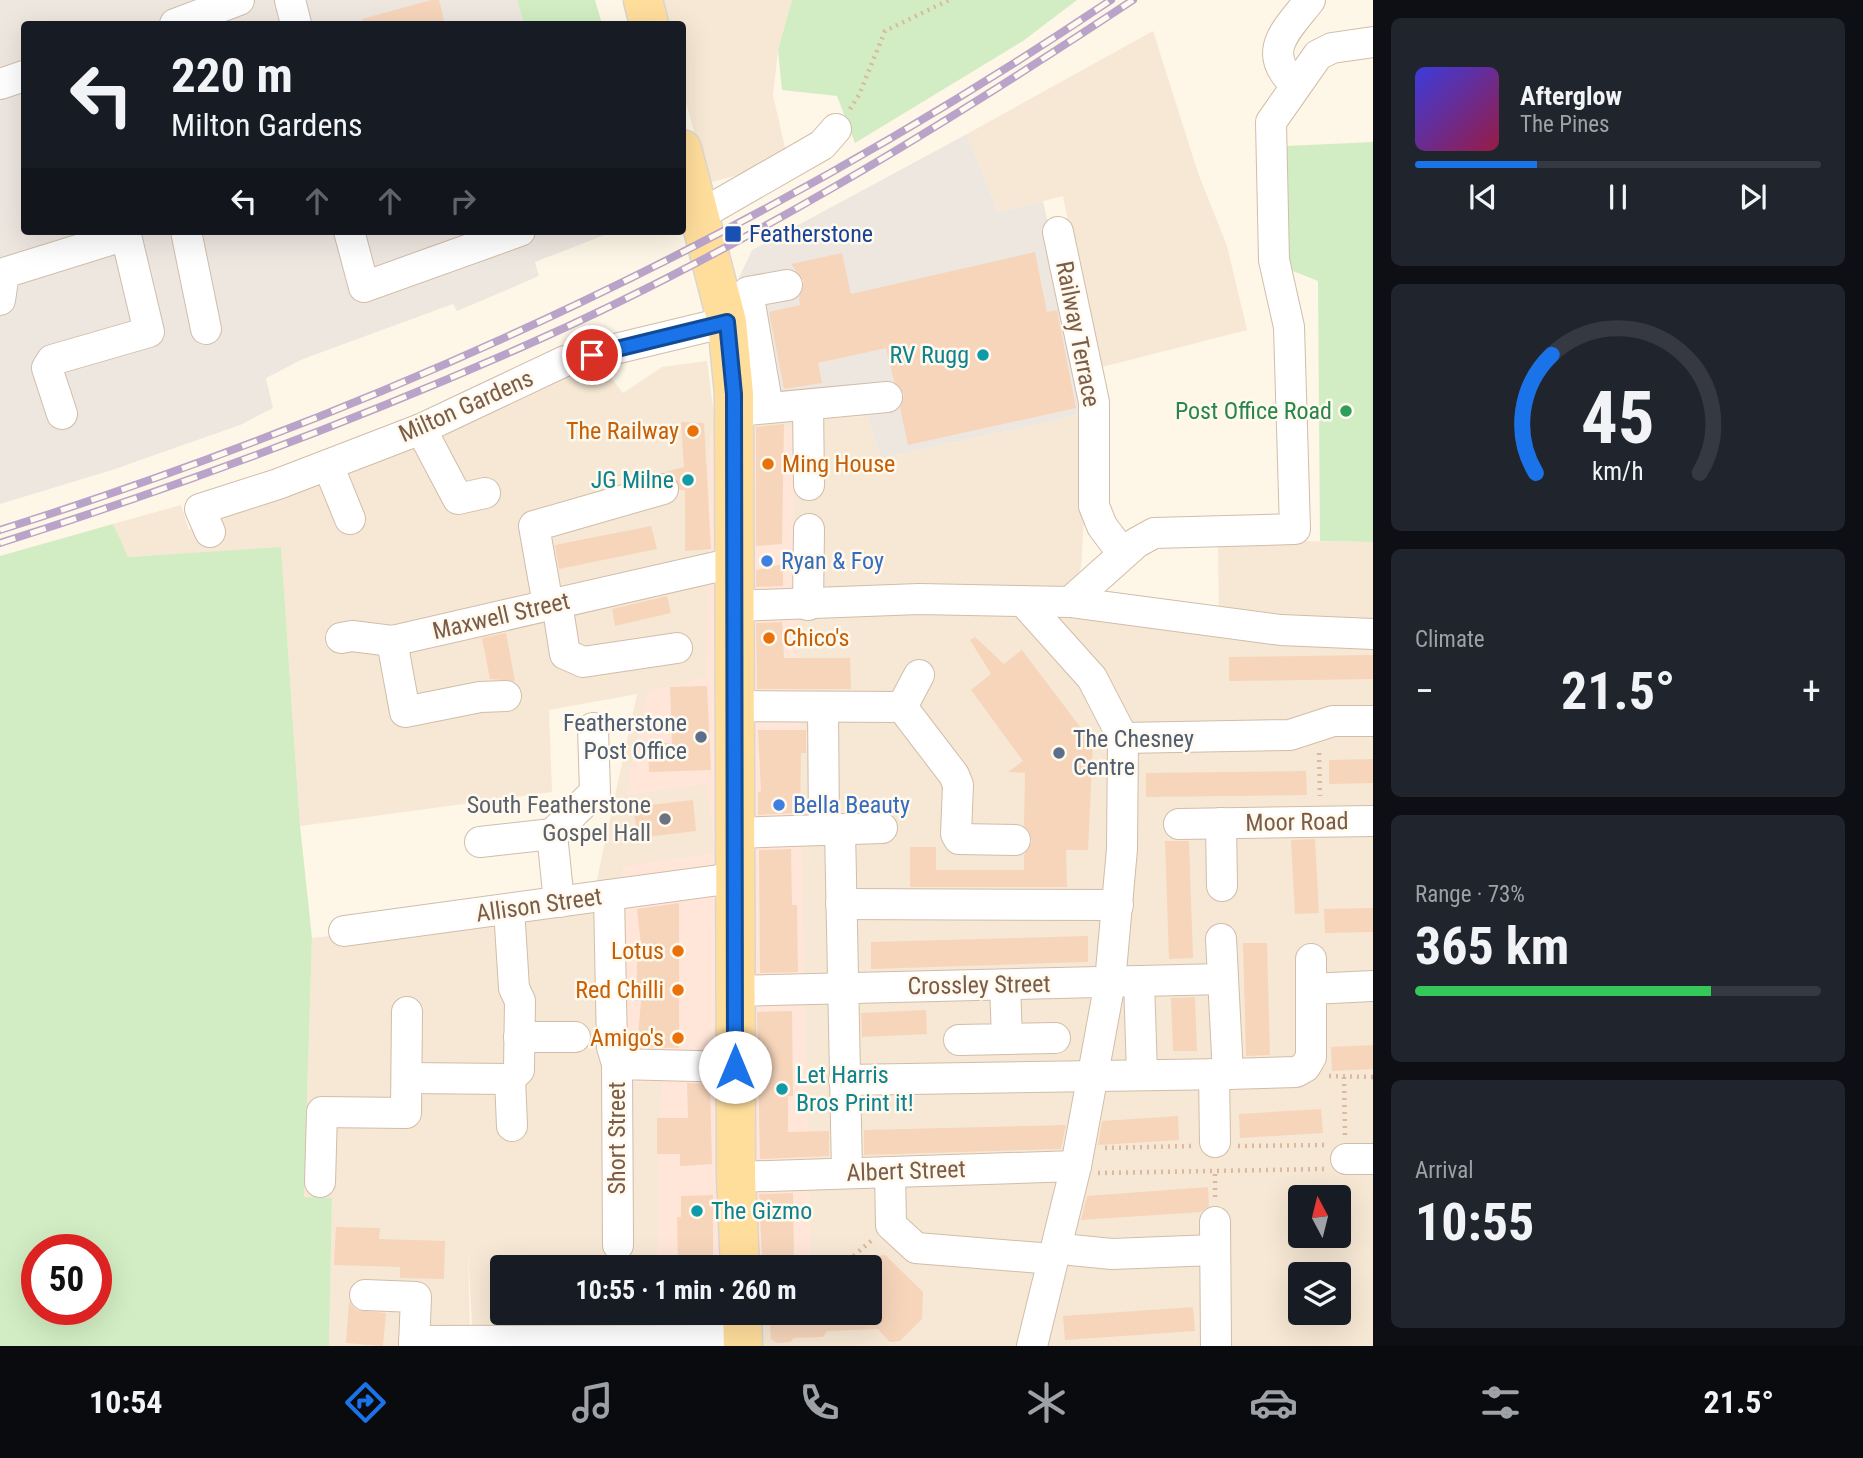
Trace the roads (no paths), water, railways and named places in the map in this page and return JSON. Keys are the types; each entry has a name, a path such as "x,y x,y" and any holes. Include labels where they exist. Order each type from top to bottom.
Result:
{"main road":[{"path":"643,0 648,21"},
{"path":"686,164 751,410 733,563 736,1177 739,1255"}],"street":[{"path":"184,14 239,0"},
{"path":"290,0 295,21"},
{"path":"1296,85 1283,74 1277,51 1281,36 1310,0"},
{"path":"1070,602 1123,554 1154,533 1295,529 1289,327 1273,260 1271,122 1318,55 1332,48 1373,42"},
{"path":"0,84 21,76"},
{"path":"700,215 822,145 836,129"},
{"name":"Railway Terrace","path":"1058,232 1094,402 1094,506 1102,526 1123,554"},
{"path":"0,300 4,273 119,235"},
{"path":"62,414 47,368 52,360 149,332 125,235"},
{"path":"187,235 206,329"},
{"path":"350,235 364,287 509,235"},
{"path":"787,285 748,292 751,410 887,397"},
{"name":"Milton Gardens","path":"210,532 200,509 278,485 421,429 565,361 727,322"},
{"path":"808,405 809,485"},
{"path":"421,429 458,499 485,493"},
{"path":"328,465 350,519"},
{"path":"663,489 534,526 565,654 569,658 583,662 677,648"},
{"path":"808,605 809,529"},
{"name":"Maxwell Street","path":"392,641 733,563"},
{"path":"734,606 919,599 1070,602 1281,630 1373,634"},
{"path":"1023,601 1092,678 1123,738 1122,849 1118,905 1125,981 1142,1074"},
{"path":"341,638 352,636 392,641 405,712 458,701 506,696"},
{"path":"902,707 919,675"},
{"path":"733,706 902,707"},
{"path":"823,707 832,829 841,904 847,1173"},
{"path":"902,707 954,775 958,785 956,834 959,839 1015,841"},
{"path":"1123,738 1290,735 1333,721 1373,721"},
{"path":"480,842 552,834 595,792 593,728"},
{"name":"Moor Road","path":"1179,824 1373,821"},
{"name":"Moor Road","path":"1221,823 1222,886"},
{"path":"734,833 882,828"},
{"path":"552,834 559,902"},
{"name":"Allison Street","path":"344,932 734,878"},
{"path":"609,895 612,1047 617,1064"},
{"path":"841,904 1118,905"},
{"path":"509,909 514,988 520,1001 519,1070 510,1079 512,1126"},
{"path":"1215,1156 1221,1074 1221,939"},
{"path":"845,1080 1296,1072 1311,1057 1311,959"},
{"name":"Crossley Street","path":"735,991 1223,979"},
{"path":"1032,1346 1062,1254 1075,1170 1095,1074 1125,981"},
{"path":"1005,985 1007,1039"},
{"path":"1311,989 1373,986"},
{"path":"320,1182 322,1112 406,1113 407,1012"},
{"path":"519,1037 575,1037"},
{"path":"959,1040 1055,1038"},
{"name":"Short Street","path":"618,1245 617,1064 735,1067"},
{"path":"407,1070 510,1079"},
{"name":"Albert Street","path":"736,1177 1075,1170"},
{"path":"890,1172 891,1225 916,1248 1112,1254 1215,1236 1216,1346"},
{"path":"365,1295 416,1297 414,1343 743,1333"}],"railway":[{"path":"0,530 148,481 293,427 435,368 575,305 712,237 847,163 980,85 1111,0"},
{"path":"0,543 198,476 329,427 458,375 602,310 835,187 1133,0"}],"place":[{"name":"Featherstone","path":"733,234"},
{"name":"RV Rugg","path":"983,355"},
{"name":"Post Office Road","path":"1346,411"},
{"name":"The Railway","path":"693,431"},
{"name":"Ming House","path":"768,464"},
{"name":"JG Milne","path":"688,480"},
{"name":"Ryan & Foy","path":"767,561"},
{"name":"Chico's","path":"769,638"},
{"name":"Featherstone Post Office","path":"701,737"},
{"name":"The Chesney Centre","path":"1059,753"},
{"name":"Bella Beauty","path":"779,805"},
{"name":"South Featherstone Gospel Hall","path":"665,819"},
{"name":"Lotus","path":"678,951"},
{"name":"Red Chilli","path":"678,990"},
{"name":"Amigo's","path":"678,1038"},
{"name":"Let Harris Bros Print it!","path":"782,1089"},
{"name":"The Gizmo","path":"697,1211"}]}
